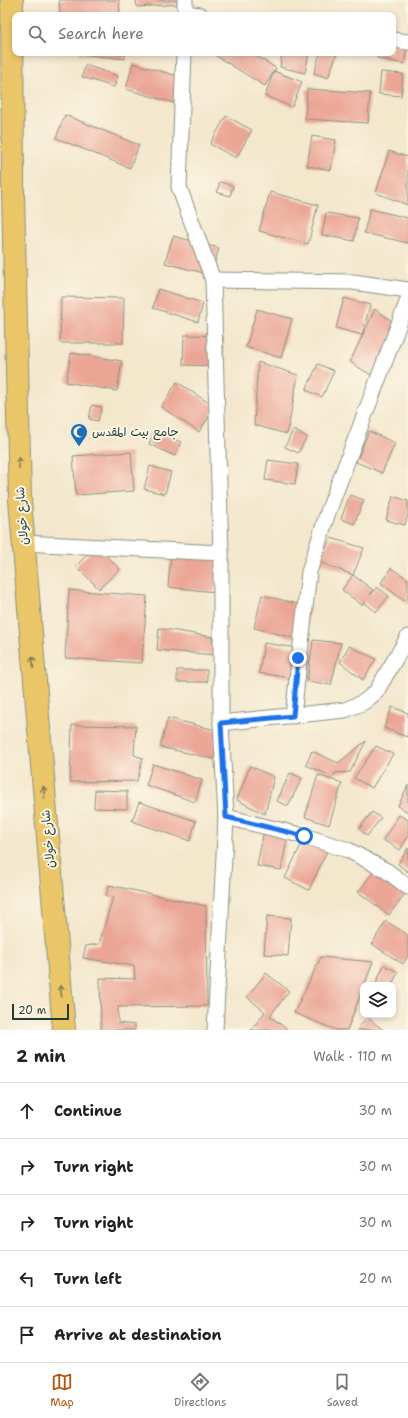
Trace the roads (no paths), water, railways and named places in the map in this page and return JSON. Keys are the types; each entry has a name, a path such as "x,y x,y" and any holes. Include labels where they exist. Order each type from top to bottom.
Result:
{"main road":[{"name":"شارع خولان","path":"12,0 12,12"},
{"name":"شارع خولان","path":"12,56 14,225 20,500 64,1030"}],"street":[{"path":"396,40 408,42"},
{"path":"184,56 180,187 213,280 221,553 221,723 226,817 215,1030"},
{"path":"213,280 353,282 408,290"},
{"path":"293,716 309,572 331,504 408,300"},
{"path":"23,543 221,553"},
{"path":"221,723 345,710 364,702 376,692 408,637"},
{"path":"226,817 304,836 348,850 387,871 408,888"}],"place":[{"name":"جامع بيت المقدس","path":"79,447"}]}
